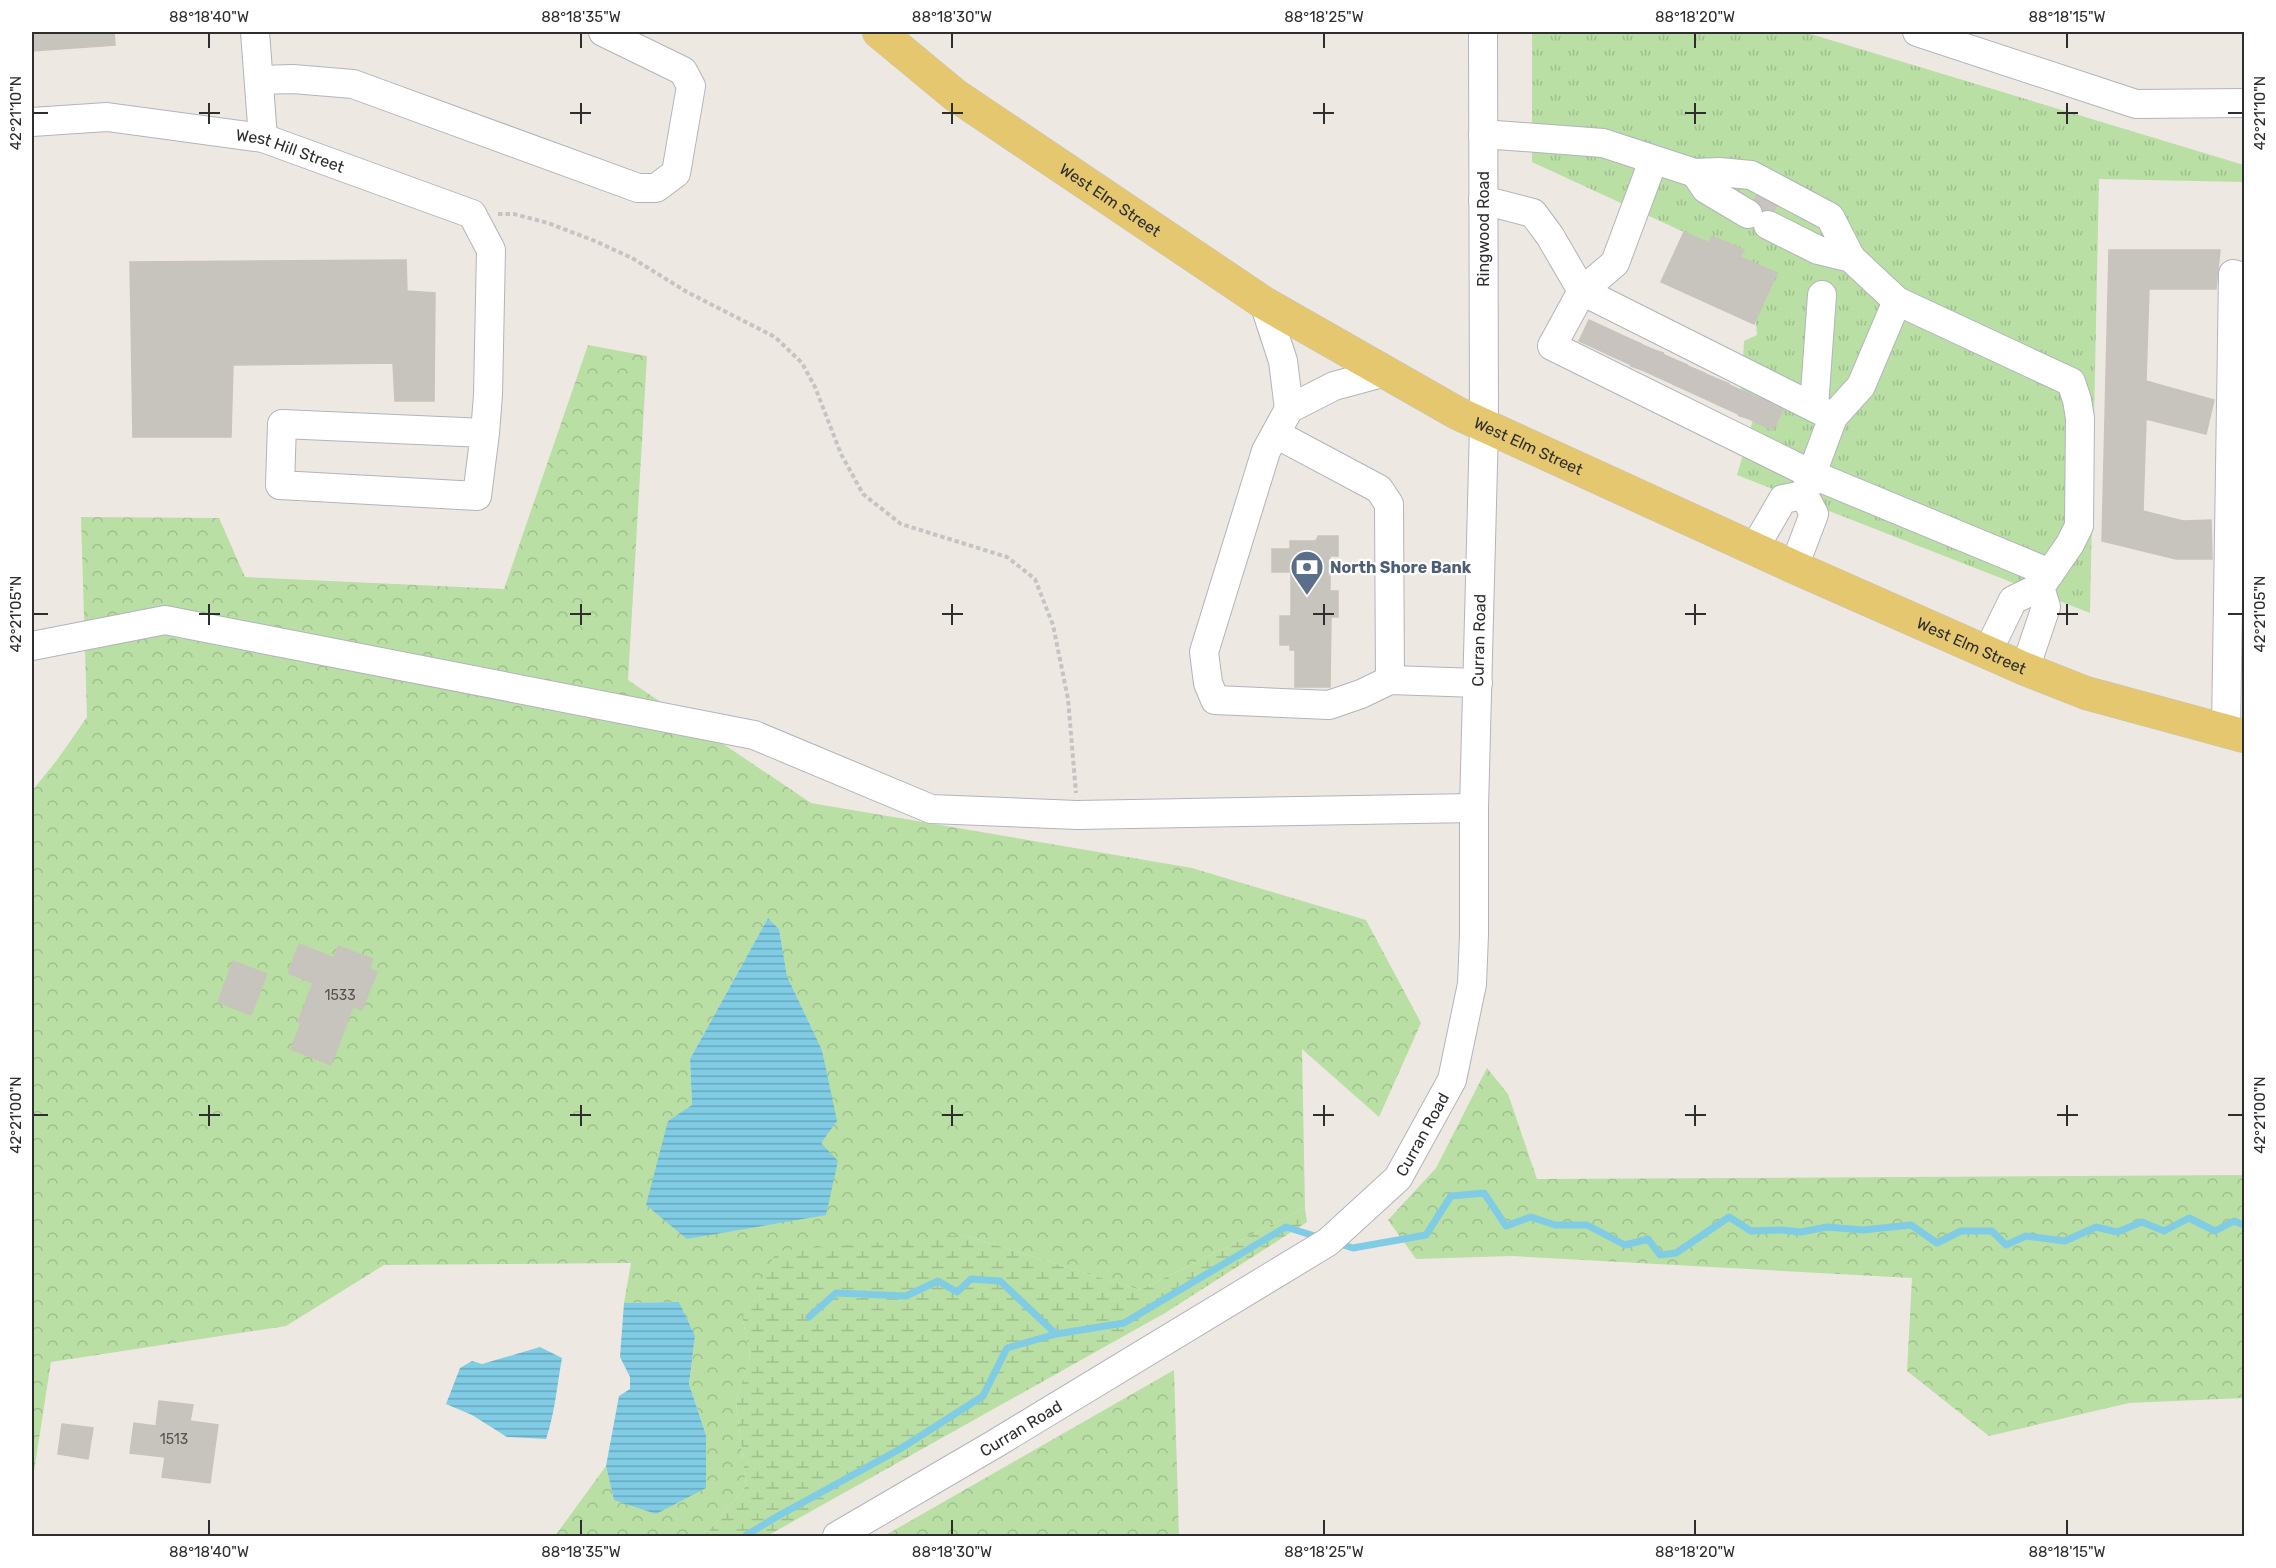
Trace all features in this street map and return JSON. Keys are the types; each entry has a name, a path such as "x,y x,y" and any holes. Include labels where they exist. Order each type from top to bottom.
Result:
{"main road":[{"name":"West Elm Street","path":"879,32 955,95 1264,303 1484,427 2025,669 2086,693 2235,733"}],"street":[{"path":"255,32 263,138"},
{"path":"259,80 293,79 352,84 638,188 656,188 676,173 691,86 684,71 603,32"},
{"name":"Ringwood Road","path":"1483,32 1484,427"},
{"path":"1917,32 2136,104 2244,103"},
{"name":"West Hill Street","path":"32,122 107,117 263,138 472,214"},
{"path":"1483,134 1603,143 1695,173 1761,212 1818,250 1851,258"},
{"path":"1653,161 1614,263 1582,291 1552,346 1679,374 1824,412 1861,386 1896,301"},
{"path":"1695,173 1719,172 1752,175 1830,216 1851,258 1896,301 2071,382 2080,418 2079,526 2070,544 2045,580 2013,600 1987,653"},
{"path":"1483,200 1533,213 1550,236 1582,291 1807,484 2045,580"},
{"path":"472,214 491,250 488,395 485,433 477,496 280,485 282,424 485,433"},
{"path":"2235,733 2233,274 2244,277"},
{"path":"1794,567 1814,514 1807,484 1824,412 1822,295"},
{"path":"1264,303 1283,361 1289,410"},
{"path":"1386,372 1334,386 1289,410 1266,451 1204,652 1208,683 1215,700 1329,705 1361,694 1390,680 1478,683"},
{"name":"Curran Road","path":"837,1536 993,1445 1328,1242 1398,1178 1452,1080 1472,984 1484,427"},
{"path":"1276,434 1379,489 1389,504 1390,680"},
{"path":"1754,549 1783,499 1807,484"},
{"path":"2025,669 2046,607 2045,580"},
{"path":"32,646 165,620 754,735 932,809 1077,814 1474,808"}],"path":[{"path":"472,214 514,214 548,223 595,241 632,258 687,292 775,337 802,363 815,387 841,454 863,494 901,524 1007,557 1035,579 1053,625 1068,699 1077,814"}],"green space":[{"path":"1532,32 1804,32 2244,165 2244,182 2099,179 2090,613 1737,475 1753,420 1741,394 1744,341 1757,335 1751,263 1532,162"},
{"path":"588,345 647,356 628,680 811,803 1192,868 1366,920 1421,1023 1379,1117 1302,1049 1305,1208 1140,1290 964,1235 742,1315 750,1357 736,1401 746,1486 708,1532 709,1536 555,1536 606,1466 614,1500 706,1435 689,1384 695,1336 679,1302 624,1303 631,1263 384,1265 286,1326 51,1362 32,1484 32,791 87,717 81,517 219,518 245,577 504,589","holes":["768,918 779,929 787,976 822,1050 836,1121 820,1143 668,1121 692,1106 690,1059"]},
{"path":"1487,1068 1508,1094 1537,1179 2244,1175 2244,1398 2129,1403 1989,1436 1907,1371 1912,1278 1512,1256 1416,1259 1388,1220 1436,1168"},
{"path":"1305,1208 1307,1222 1165,1313 767,1536 709,1536 708,1532 746,1486 736,1401 750,1357 742,1315 777,1251 964,1235 1140,1290"},
{"path":"1174,1370 1179,1536 884,1536"}],"water":[{"path":"768,918 779,929 787,976 822,1050 837,1121 821,1143 838,1161 826,1215 687,1239 646,1205 668,1121 692,1105 690,1059"},
{"path":"679,1302 695,1336 689,1384 706,1435 706,1488 656,1514 614,1500 606,1466 619,1396 630,1389 630,1377 620,1357 624,1303"},
{"path":"540,1347 562,1358 554,1409 546,1439 507,1437 472,1415 446,1404 460,1368 472,1361 482,1364"}],"building":[{"path":"32,32 114,32 115,45 32,51"},
{"path":"1684,232 1709,243 1712,236 1744,250 1740,257 1777,273 1754,324 1661,282"},
{"path":"2109,250 2220,250 2216,289 2149,289 2146,381 2214,400 2206,434 2146,419 2143,511 2183,521 2211,520 2212,559 2176,559 2102,541"},
{"path":"406,260 407,291 435,293 434,401 395,401 393,363 233,365 231,437 133,437 130,262"},
{"path":"1589,320 1783,410 1773,430 1579,341"},
{"path":"1318,536 1338,536 1338,556 1330,556 1330,591 1338,591 1338,617 1331,617 1330,687 1295,687 1295,650 1290,650 1290,645 1280,645 1280,616 1291,616 1291,572 1272,572 1272,549 1290,549 1290,541 1316,541"},
{"path":"299,944 334,958 338,946 373,959 369,969 377,972 362,1010 353,1007 331,1065 291,1049 301,1023 298,1022 313,983 288,973"},
{"path":"233,961 267,974 251,1015 218,1002"},
{"path":"159,1401 193,1405 190,1421 218,1425 210,1483 162,1477 165,1457 130,1453 134,1423 156,1426"},
{"path":"62,1424 93,1428 88,1459 58,1454"}],"waterway":[{"path":"1337,1243 1353,1248 1426,1235 1451,1196 1484,1193 1506,1226 1531,1217 1555,1225 1587,1225 1625,1245 1648,1239 1660,1255 1676,1253 1729,1217 1751,1231 1801,1232 1827,1227 1863,1230 1911,1225 1937,1243 1961,1231 1992,1231 2006,1245 2026,1236 2065,1241 2096,1227 2117,1232 2142,1222 2164,1231 2189,1218 2215,1231 2234,1221 2244,1225"},
{"path":"809,1317 836,1293 906,1296 938,1281 957,1292 971,1279 1000,1281 1056,1334 1124,1323 1286,1227 1321,1238"},
{"path":"745,1536 900,1449 983,1396 1007,1348 1056,1334"}],"tunnel":[{"path":"1754,199 1775,210"},
{"path":"1596,349 1606,328"},
{"path":"1620,360 1629,338"},
{"path":"1643,371 1651,348"},
{"path":"1666,381 1675,359"},
{"path":"1685,390 1694,368"},
{"path":"1708,400 1717,378"},
{"path":"1729,410 1738,388"},
{"path":"1751,420 1758,397"}],"place":[{"name":"North Shore Bank","path":"1307,596"}]}
